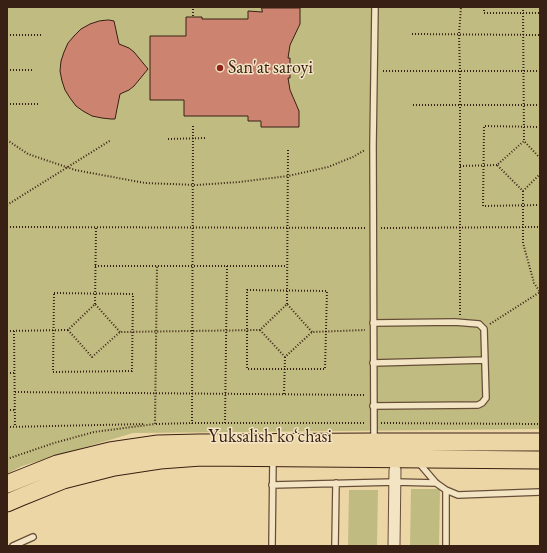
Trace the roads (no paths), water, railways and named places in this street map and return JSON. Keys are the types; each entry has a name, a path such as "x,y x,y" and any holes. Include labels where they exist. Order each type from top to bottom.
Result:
{"main road":[{"name":"Yuksalish koʻchasi","path":"7,484 56,464 110,451 158,444 540,442"},
{"name":"Yuksalish koʻchasi","path":"7,503 63,480 114,467 201,456 540,460"}],"street":[{"path":"394,546 395,470"}],"lane":[{"path":"374,442 373,145 375,7"},
{"path":"373,323 459,322 479,324 484,329 486,398 478,406 373,406"},
{"path":"373,364 485,360"},
{"path":"272,546 273,457"},
{"path":"415,458 436,483 446,490 458,495 540,492"},
{"path":"272,485 395,482 436,483"},
{"path":"335,546 336,483"},
{"path":"446,490 446,546"},
{"path":"13,546 34,537"}],"place":[{"name":"San'at saroyi","path":"220,68"}]}
